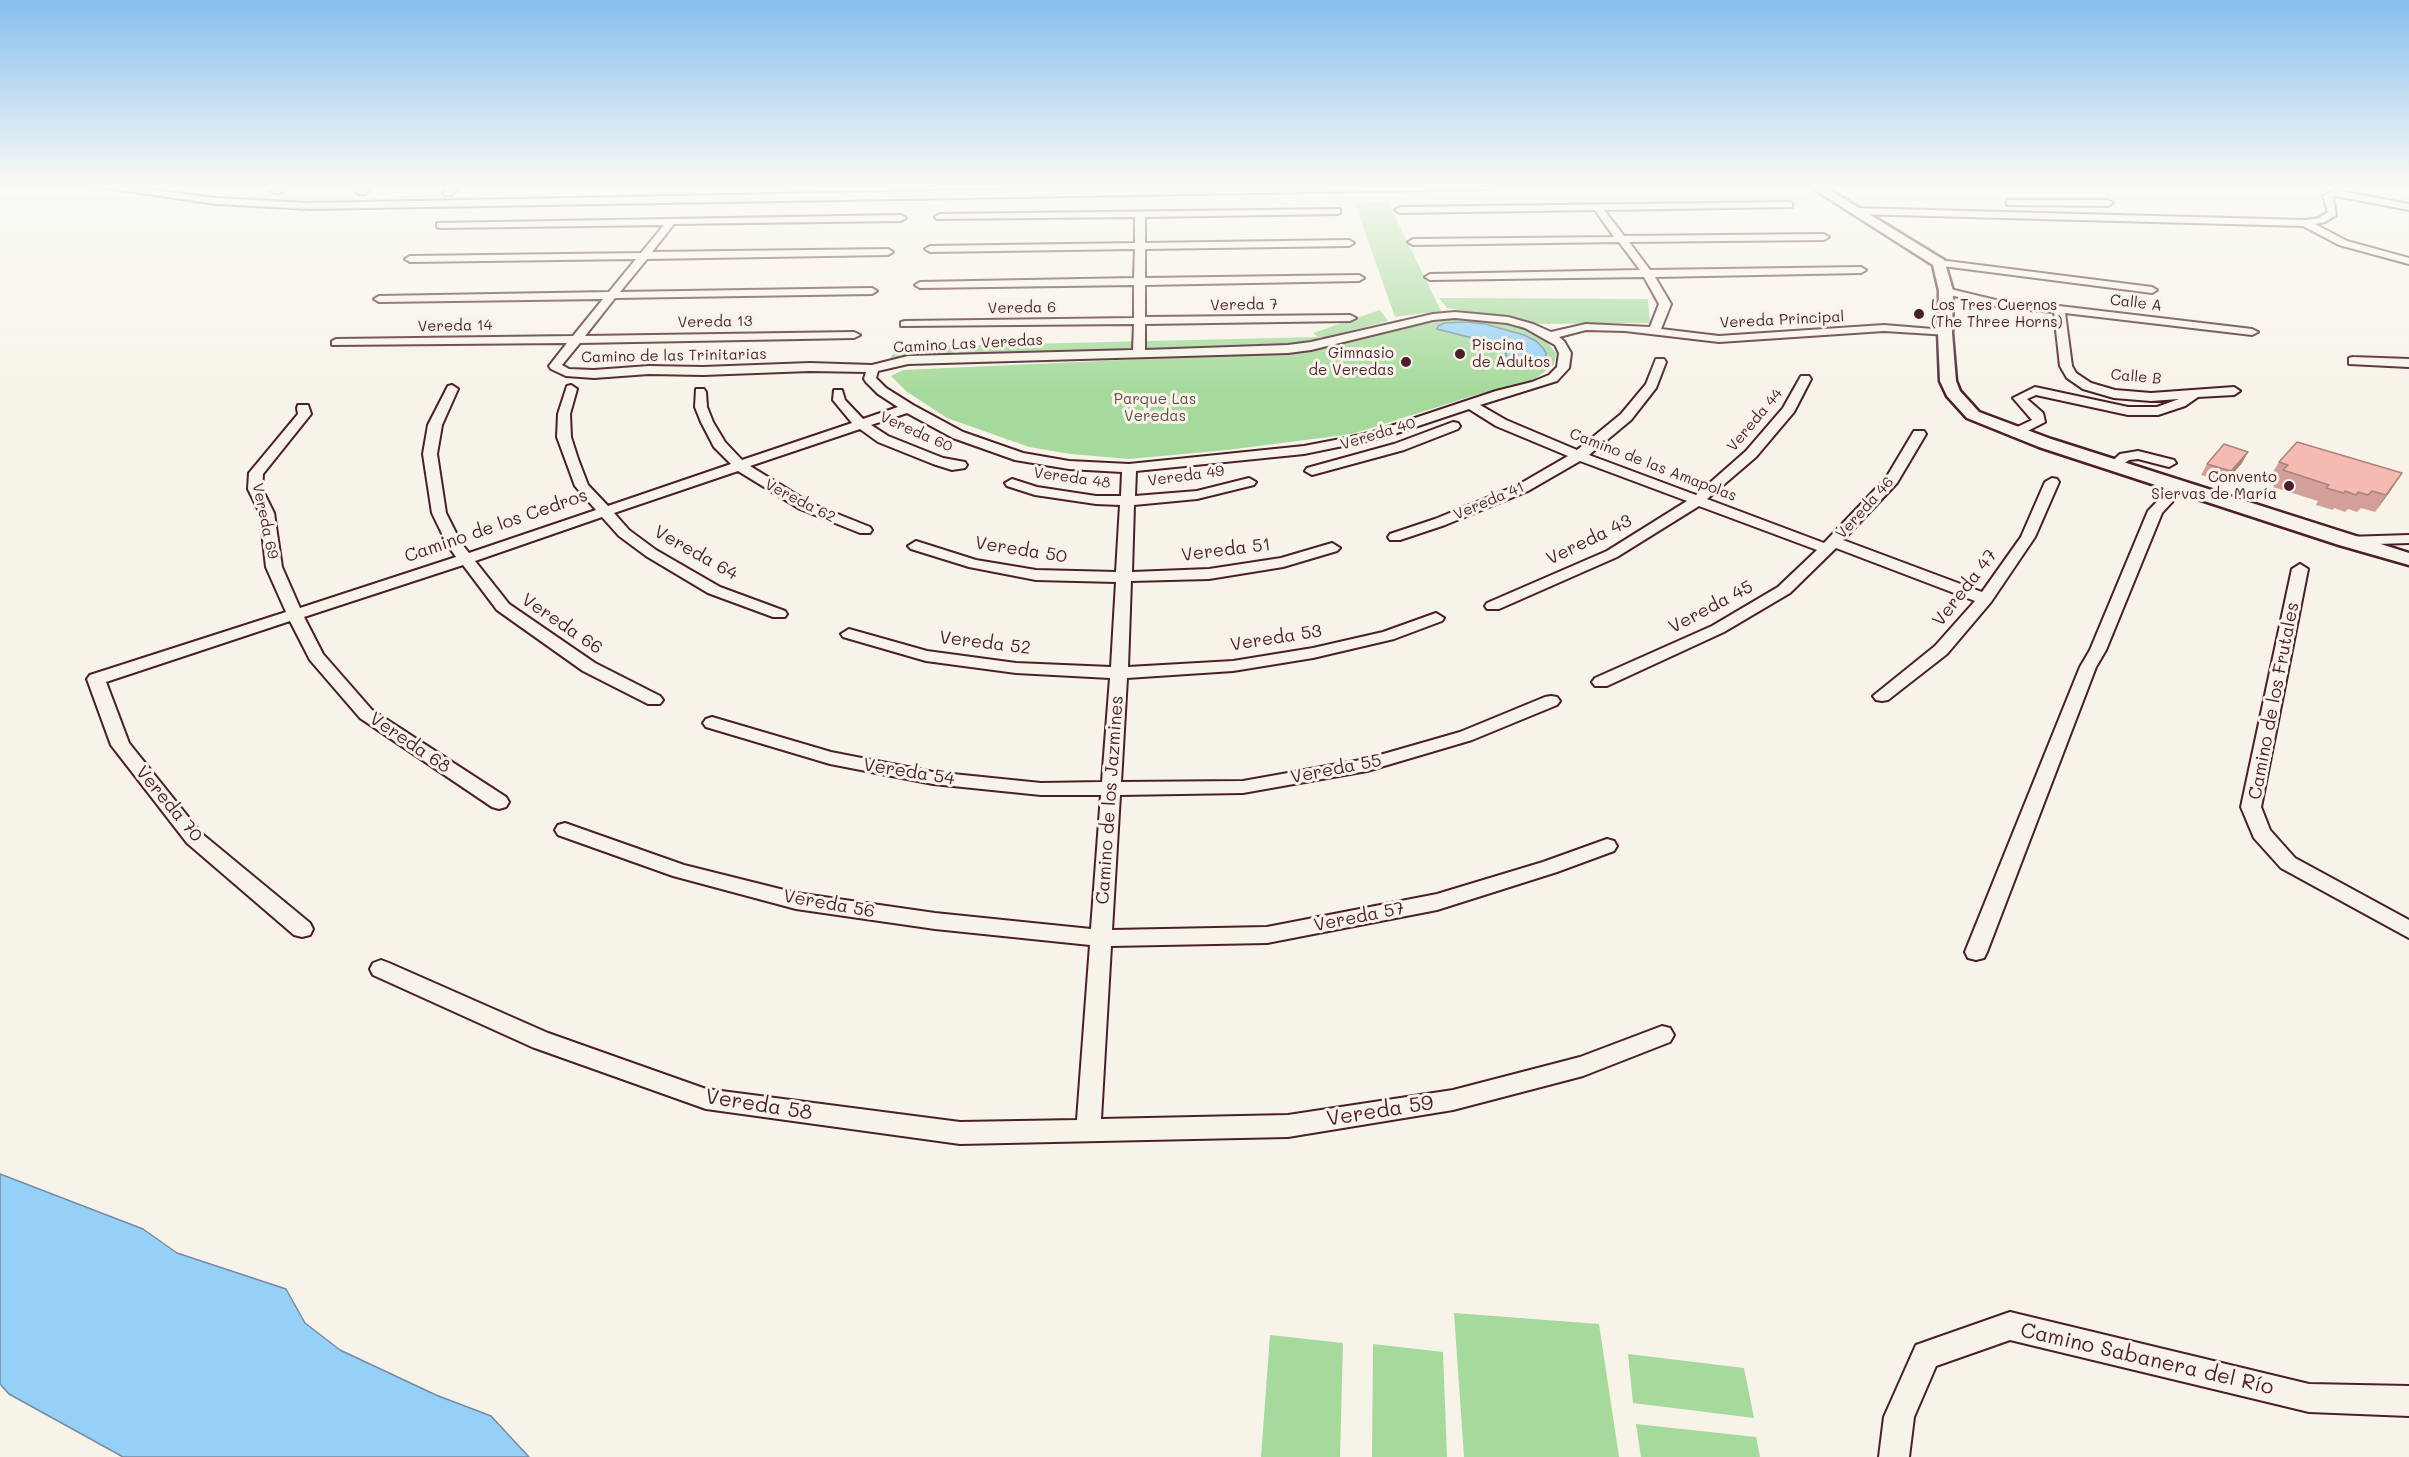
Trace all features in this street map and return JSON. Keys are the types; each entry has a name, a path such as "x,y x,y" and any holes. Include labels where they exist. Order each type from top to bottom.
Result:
{"street":[{"path":"410,259 766,254"},
{"path":"1139,355 1140,254"},
{"path":"1632,254 1656,285 1665,304 1653,333"},
{"path":"1924,254 1939,263 2152,290"},
{"path":"2381,254 2409,261"},
{"path":"2384,255 2389,254"},
{"name":"Camino de las Trinitarias","path":"643,256 555,366 566,372 594,375 649,370 873,369"},
{"path":"1939,263 1946,291 1945,333 1948,381 1953,393 1973,415 2016,433 2114,466 2409,559"},
{"path":"1430,277 1861,270"},
{"path":"920,285 1359,278"},
{"path":"380,299 872,291"},
{"name":"Calle A","path":"1946,291 2004,305 2059,309 2252,332"},
{"name":"Calle B","path":"2059,309 2066,366 2071,375 2086,386 2114,394 2151,398 2234,391"},
{"name":"Camino Las Veredas","path":"1455,315 1508,320 1529,326 1550,336 1560,343 1565,353 1563,368 1553,378 1377,435 1304,450 1128,468 1069,465 1020,457 958,435 882,392 870,379 873,369 909,360 1288,349 1311,346 1433,317 1455,315"},
{"name":"Vereda 7","path":"1139,321 1350,318"},
{"name":"Vereda 6","path":"905,324 1139,321"},
{"name":"Vereda Principal","path":"1550,336 1586,327 1625,328 1719,339 1884,328 1945,333"},
{"name":"Vereda 13","path":"575,339 854,335"},
{"name":"Vereda 14","path":"336,343 575,339"},
{"path":"2353,361 2409,363"},
{"name":"Vereda 41","path":"1395,537 1440,522 1523,488 1579,456 1626,417 1652,384 1660,362"},
{"name":"Vereda 44","path":"1697,501 1751,454 1789,409 1806,379"},
{"name":"Vereda 66","path":"452,389 435,426 430,454 439,513 454,544 503,607 589,667 654,700"},
{"name":"Vereda 64","path":"571,389 564,414 564,437 582,486 624,532 651,553 714,590 780,614"},
{"path":"2016,433 2039,422 2038,416 2019,398 2035,391 2128,411 2158,411 2181,404 2195,394"},
{"name":"Vereda 62","path":"700,392 706,422 719,444 739,465 805,506 865,530"},
{"name":"Vereda 60","path":"838,393 839,400 846,409 861,424 883,438 912,452 952,466 960,465"},
{"name":"Camino de las Amapolas","path":"1470,404 1501,423 1579,456 1697,501 1985,599"},
{"name":"Vereda 69","path":"294,613 274,567 267,513 255,489 256,473 305,414 303,408"},
{"name":"Camino de los Cedros","path":"96,679 466,559 908,408"},
{"name":"Vereda 40","path":"1312,471 1398,447 1453,426"},
{"name":"Vereda 46","path":"1831,546 1892,480 1919,434"},
{"path":"1377,435 1398,447"},
{"path":"2114,466 2125,457 2138,454 2169,463"},
{"name":"Camino de los Jazmines","path":"1088,1132 1119,673 1128,468"},
{"name":"Vereda 49","path":"1128,501 1197,495 1249,482"},
{"name":"Vereda 48","path":"1012,483 1035,491 1085,499 1128,501"},
{"name":"Vereda 47","path":"1882,696 1941,650 1985,599 2028,537 2052,483"},
{"path":"1976,952 2088,667 2098,650 2155,511 2179,487"},
{"name":"Vereda 43","path":"1494,606 1612,554 1697,501"},
{"path":"2346,541 2409,538"},
{"name":"Vereda 50","path":"916,546 974,564 1036,574 1122,578"},
{"name":"Vereda 45","path":"1601,682 1718,629 1784,590 1831,546"},
{"name":"Vereda 51","path":"1122,578 1209,574 1283,562 1332,548"},
{"name":"Camino de los Frutales","path":"2300,569 2251,807 2261,833 2288,863 2409,930"},
{"name":"Vereda 68","path":"294,613 316,656 366,714 499,802"},
{"name":"Vereda 53","path":"1119,673 1233,666 1313,653 1388,636 1436,618"},
{"name":"Vereda 52","path":"849,634 926,656 1016,668 1119,673"},
{"name":"Vereda 70","path":"96,679 120,745 194,838 302,929"},
{"name":"Vereda 55","path":"1110,788 1243,787 1367,765 1466,736 1551,701"},
{"name":"Vereda 54","path":"712,723 830,758 933,778 1041,789 1110,788"},
{"name":"Vereda 56","path":"566,830 680,871 796,901 935,921 1101,938"},
{"name":"Vereda 57","path":"1101,938 1267,934 1437,902 1551,867 1607,846"},
{"name":"Vereda 58","path":"381,969 540,1040 706,1099 960,1132 1088,1132"},
{"name":"Vereda 59","path":"1088,1132 1288,1126 1453,1100 1583,1066 1662,1035"},
{"name":"Camino Sabanera del Río","path":"1894,1457 1899,1417 1926,1354 2010,1326 2309,1398 2409,1401"}],"green space":[{"path":"1373,254 1413,254 1441,311 1395,317"},
{"path":"1439,298 1648,299 1650,323 1539,324 1447,308"},
{"path":"1380,310 1388,321 1324,338 1320,337 1307,344 890,358 899,347 1318,337 1313,333"},
{"name":"Parque Las Veredas","path":"1460,317 1488,320 1533,332 1545,340 1556,353 1554,365 1529,383 1479,394 1352,434 1227,450 1129,459 1071,454 1029,447 947,418 906,391 891,376 903,370 1298,352 1342,343 1431,319"},
{"path":"1454,1313 1599,1324 1619,1457 1464,1457"},
{"path":"1270,1335 1343,1343 1340,1457 1261,1457"},
{"path":"1373,1344 1443,1352 1447,1457 1372,1457"},
{"path":"1628,1354 1744,1368 1754,1418 1633,1403"},
{"path":"1636,1424 1756,1437 1760,1457 1641,1457"}],"water":[{"path":"1445,323 1485,324 1524,335 1536,341 1543,348 1546,359 1532,367 1515,366 1507,360 1506,353 1488,342 1437,329"},
{"path":"0,1174 143,1229 177,1253 286,1289 305,1323 340,1350 436,1395 491,1416 529,1457 123,1457 9,1394 0,1384"}],"building":[{"path":"2297,442 2402,473 2386,495 2372,491 2368,495 2358,492 2356,495 2326,488 2329,485 2283,470 2288,465 2279,462"},
{"path":"2224,444 2248,452 2231,471 2207,464"}],"place":[{"name":"Los Tres Cuernos (The Three Horns)","path":"1919,314"},
{"name":"Piscina de Adultos","path":"1460,354"},
{"name":"Gimnasio de Veredas","path":"1406,362"},
{"name":"Convento Siervas de María","path":"2289,486"}]}
